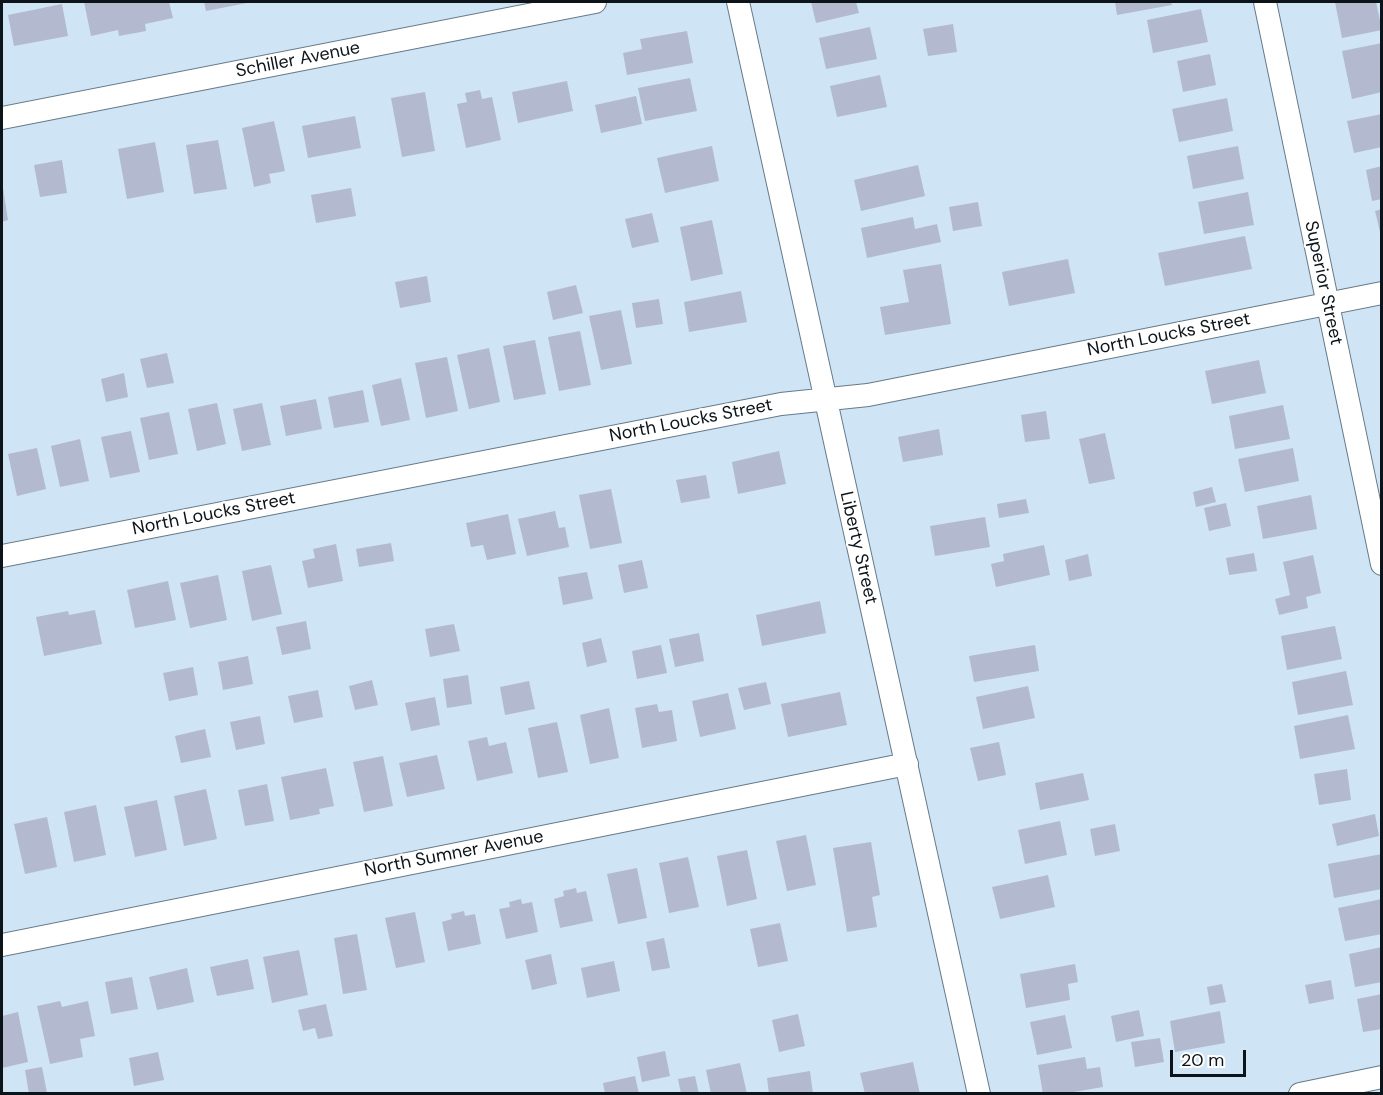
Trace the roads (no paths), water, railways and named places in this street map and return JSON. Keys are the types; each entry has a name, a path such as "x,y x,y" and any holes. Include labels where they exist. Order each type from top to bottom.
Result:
{"street":[{"name":"Schiller Avenue","path":"2,118 595,2"},
{"name":"Liberty Street","path":"738,2 979,1094"},
{"name":"Superior Street","path":"1265,2 1382,564"},
{"name":"North Loucks Street","path":"2,556 782,404 868,395 1382,293"},
{"name":"North Sumner Avenue","path":"2,945 907,764"},
{"path":"1300,1094 1382,1077"}]}
